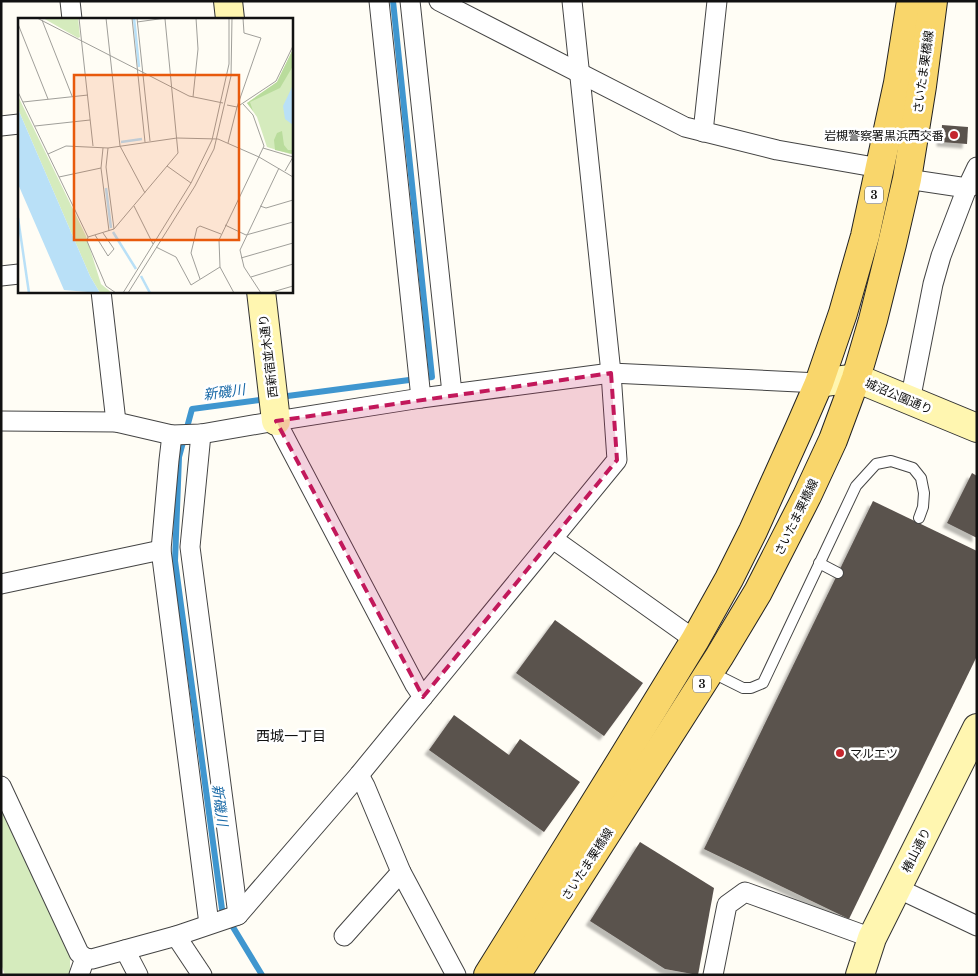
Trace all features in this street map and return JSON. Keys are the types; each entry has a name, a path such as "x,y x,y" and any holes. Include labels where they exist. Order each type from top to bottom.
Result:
{"main road":[{"name":"さいたま栗橋線","path":"488,975 695,640 729,579 778,479 819,383 846,303 865,236 898,83 911,1"},
{"name":"さいたま栗橋線","path":"516,975 710,672 758,592 782,547 833,440 856,378 876,311 907,180 933,1"}],"street":[{"path":"70,1 72,18"},
{"path":"228,1 230,18"},
{"path":"379,1 421,398"},
{"path":"410,1 452,394"},
{"path":"439,1 685,127 777,150 880,168"},
{"path":"1,786 80,953 82,966 92,959 176,936 238,915 359,775 617,460 611,373 572,1"},
{"path":"703,132 717,1"},
{"path":"1,126 18,124"},
{"path":"910,401 941,256 972,186 977,167"},
{"path":"907,180 972,186"},
{"path":"1,276 18,274"},
{"path":"101,292 116,422"},
{"name":"西新宿並木通り","path":"261,292 275,417"},
{"path":"1,421 116,422 172,435 201,434 275,417 611,373 819,383"},
{"name":"城沼公園通り","path":"819,383 856,378 977,428"},
{"path":"275,417 423,697"},
{"path":"201,434 190,547 238,915"},
{"path":"172,435 161,550 209,924"},
{"path":"553,538 695,640"},
{"path":"1,584 161,550"},
{"name":"椿山通り","path":"860,975 872,938 977,728"},
{"path":"359,775 401,872 456,975"},
{"path":"344,936 401,872"},
{"path":"897,888 977,926"},
{"path":"713,975 727,905 746,892 872,938"},
{"path":"176,936 202,975"},
{"path":"125,950 138,975"}],"lane":[{"path":"710,672 743,688 751,688 763,683 856,486 876,464 891,461 913,468 921,478 924,493 923,507 918,518"},
{"path":"819,563 838,573"}],"highlighted area":[{"path":"611,373 617,460 423,697 276,421"}],"green space":[{"path":"1,809 70,951 70,975 5,975 1,964"}],"building":[{"name":"岩槻警察署黒浜西交番","path":"942,125 968,127 967,144 941,142"},
{"path":"972,473 977,476 977,538 947,523"},
{"name":"マルエツ","path":"873,501 977,551 977,656 849,919 704,849"},
{"path":"555,620 643,683 604,736 516,673"},
{"path":"454,715 509,755 520,739 580,782 544,832 429,750"},
{"path":"640,842 714,888 698,975 665,969 590,921"}],"waterway":[{"name":"新磯川","path":"280,397 432,377 393,1"},
{"name":"新磯川","path":"262,975 222,909 175,561 179,457 192,409 267,399"}],"place":[{"name":"岩槻警察署黒浜西交番","path":"954,135"},
{"name":"マルエツ","path":"840,753"}],"district":[{"name":"西城一丁目","path":"291,736"}]}
